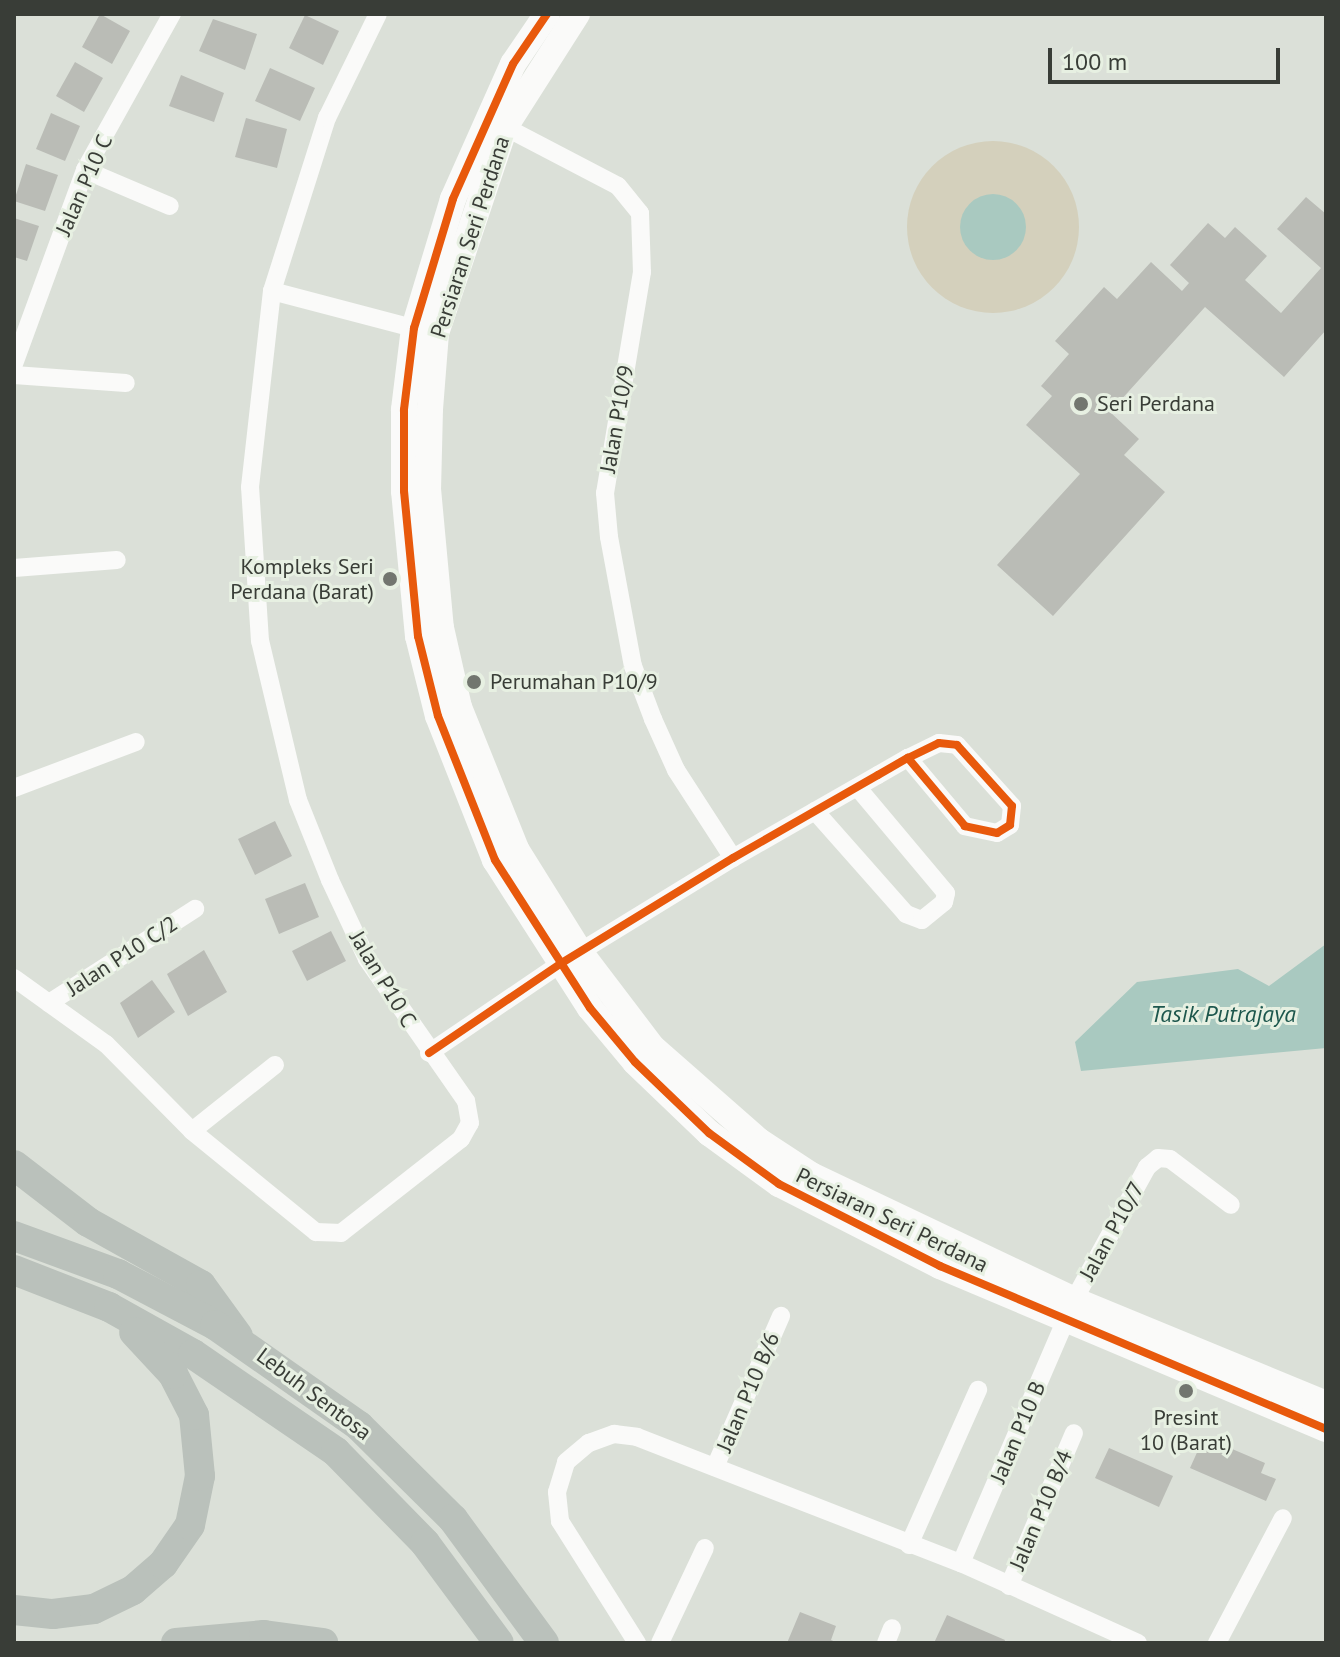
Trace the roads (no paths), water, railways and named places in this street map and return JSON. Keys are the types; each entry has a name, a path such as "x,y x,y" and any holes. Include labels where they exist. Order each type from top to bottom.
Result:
{"main road":[{"path":"14,1165 88,1222 201,1285 224,1309 240,1339"},
{"name":"Lebuh Sentosa","path":"14,1236 118,1274 240,1339 359,1426 410,1473 486,1560 544,1643"},
{"name":"Lebuh Sentosa","path":"14,1270 109,1307 218,1370 336,1452 425,1543 499,1643"},
{"path":"14,1610 53,1614 94,1609 133,1590 163,1564 190,1525 200,1476 194,1415 173,1374 109,1307"},
{"path":"176,1643 264,1635 323,1643"}],"street":[{"name":"Jalan P10 C","path":"14,364 85,170 172,14"},
{"name":"Jalan P10 C","path":"14,978 106,1044 192,1131 316,1232 341,1233 466,1131 466,1101 429,1053 367,959 330,880 298,800 260,641 250,487 272,291 327,118 378,14"},
{"name":"Persiaran Seri Perdana","path":"547,14 486,117 453,199 425,331 428,489 441,628 459,707 486,782 570,958 652,1047 759,1141 811,1175 1070,1310 1326,1429"},
{"name":"Persiaran Seri Perdana","path":"425,331 505,127 577,14"},
{"name":"Jalan P10/9","path":"505,127 618,186 640,213 642,272 605,493 609,537 633,666 653,719 676,770 733,858"},
{"path":"85,170 170,206"},
{"path":"272,291 425,331"},
{"path":"14,375 126,383"},
{"path":"14,568 117,560"},
{"path":"14,788 136,742"},
{"path":"429,1053 570,958 733,858 908,758 939,743 957,745 1012,806 1010,825 997,833 965,826 908,758"},
{"path":"815,811 906,914 922,920 944,902 946,893 857,787"},
{"name":"Jalan P10 C/2","path":"49,1003 195,909"},
{"path":"192,1131 275,1065"},
{"name":"Jalan P10/7","path":"1070,1310 1147,1167 1158,1158 1170,1159 1231,1205"},
{"name":"Persiaran Seri Perdana","path":"1070,1310 1326,1404"},
{"name":"Jalan P10 B","path":"961,1563 1070,1310"},
{"name":"Jalan P10 B/6","path":"715,1467 781,1316"},
{"path":"909,1545 978,1390"},
{"name":"Jalan P10 B/4","path":"1009,1586 1074,1433"},
{"path":"637,1643 560,1521 557,1492 566,1462 589,1443 614,1434 637,1437 961,1563 1138,1643"},
{"path":"1217,1643 1283,1518"},
{"path":"660,1643 705,1548"}],"water":[{"path":"993,194 1006,196 1016,204 1024,214 1024,240 1016,250 1006,258 993,260 980,258 970,250 962,240 960,227 962,214 970,204 980,196"},
{"name":"Tasik Putrajaya","path":"1326,944 1326,1048 1081,1071 1075,1042 1137,982 1238,969 1269,986"}],"place":[{"name":"Seri Perdana","path":"1081,404"},
{"name":"Kompleks Seri Perdana (Barat)","path":"390,579"},
{"name":"Perumahan P10/9","path":"474,682"},
{"name":"Presint 10 (Barat)","path":"1186,1391"}]}
